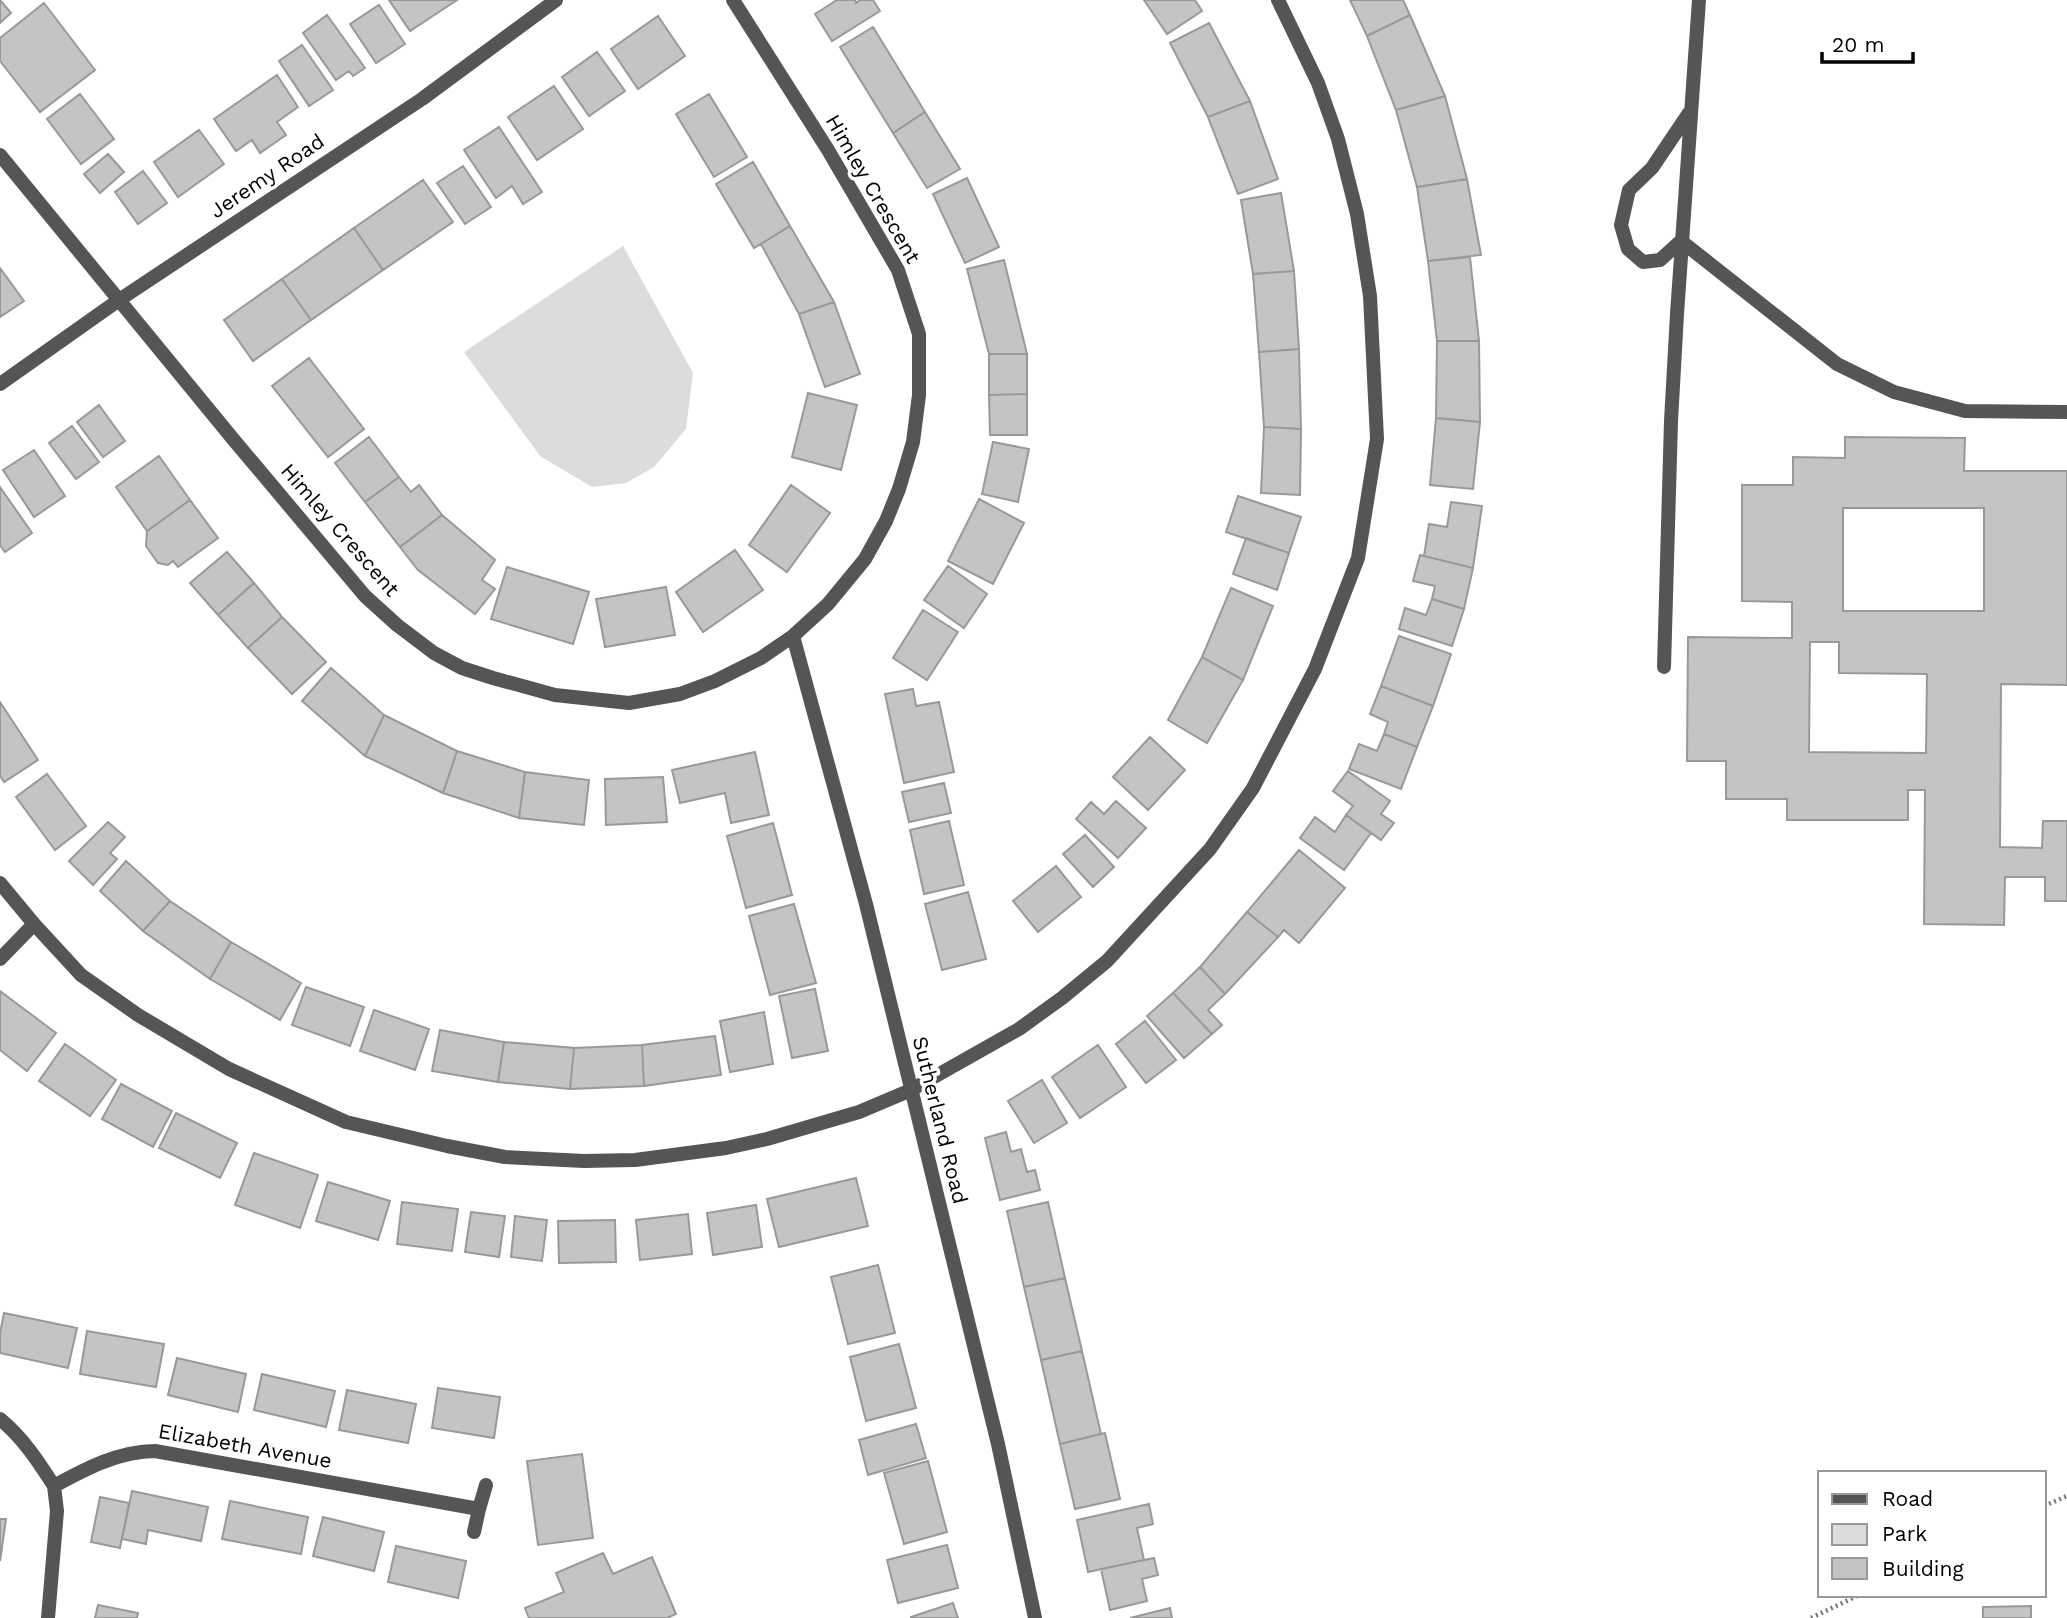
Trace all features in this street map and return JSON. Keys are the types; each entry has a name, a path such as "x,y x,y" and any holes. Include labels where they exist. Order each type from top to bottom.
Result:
{"street":[{"name":"Jeremy Road","path":"0,384 120,300 422,99 555,0"},
{"name":"Himley Crescent","path":"0,155 365,596 397,625 434,653 462,668 555,695 629,703 680,694 715,681 761,658 793,636 828,604 858,568 886,521 899,489 913,442 919,395 919,334 898,270 828,150 733,0"},
{"path":"0,883 34,925 81,975 138,1015 229,1069 346,1122 458,1149 505,1157 584,1161 635,1160 767,1139 859,1111 911,1090 1019,1029 1107,961 1210,849 1253,788 1315,669 1358,558 1377,439 1370,296 1357,214 1338,139 1318,83 1278,0"},
{"path":"1664,667 1671,421 1699,0"},
{"path":"1681,242 1661,260 1643,262 1628,248 1621,225 1629,191 1651,168 1690,112"},
{"path":"1681,242 1837,364 1894,392 1965,411 2067,412"},
{"name":"Sutherland Road","path":"793,636 866,904 998,1444 1035,1618"},
{"path":"0,959 34,925"},
{"path":"0,1419 31,1451 54,1486 57,1511 48,1618"},
{"name":"Elizabeth Avenue","path":"54,1486 88,1467 140,1451 155,1451 479,1508"},
{"path":"474,1532 486,1485"}],"path":[{"path":"2046,1505 2067,1496"},
{"path":"1811,1618 1855,1597"}],"green space":[{"path":"623,246 693,373 686,429 654,467 626,483 592,487 540,456 464,352"}],"building":[{"path":"0,0 11,13 0,23"},
{"path":"389,0 457,0 410,31"},
{"path":"837,0 855,0 856,3 860,0 873,0 880,11 832,41 815,14"},
{"path":"1144,0 1195,0 1202,11 1167,34"},
{"path":"1350,0 1403,0 1410,15 1367,36"},
{"path":"44,3 95,70 40,112 0,61 0,38"},
{"path":"379,5 405,44 376,63 350,24"},
{"path":"327,15 365,68 353,76 349,71 336,80 303,33"},
{"path":"1410,15 1445,96 1396,110 1367,36"},
{"path":"658,16 685,56 638,89 611,49"},
{"path":"1209,23 1250,101 1208,117 1170,43"},
{"path":"873,27 925,112 893,133 840,47"},
{"path":"302,45 333,90 309,106 279,61"},
{"path":"597,52 625,91 589,116 562,77"},
{"path":"277,75 298,107 277,122 286,135 260,153 252,140 236,151 214,119"},
{"path":"554,86 583,129 537,160 508,117"},
{"path":"80,94 114,139 81,164 47,119"},
{"path":"709,94 747,157 714,177 676,114"},
{"path":"1445,96 1467,179 1417,187 1396,110"},
{"path":"1250,101 1278,179 1238,194 1208,117"},
{"path":"925,112 960,169 927,188 893,133"},
{"path":"499,127 542,192 523,204 512,186 496,198 464,150"},
{"path":"199,130 224,164 178,197 154,162"},
{"path":"108,154 124,172 100,193 84,174"},
{"path":"753,162 790,226 754,248 716,184"},
{"path":"463,166 491,207 465,224 437,183"},
{"path":"143,171 167,203 138,224 115,192"},
{"path":"967,178 999,247 965,263 933,194"},
{"path":"1467,179 1481,255 1428,261 1417,187"},
{"path":"423,180 453,222 383,270 354,228"},
{"path":"1281,193 1294,271 1253,274 1241,200"},
{"path":"790,226 834,302 799,314 761,244"},
{"path":"354,228 383,270 311,320 282,279"},
{"path":"1470,257 1479,341 1437,341 1428,261"},
{"path":"1004,260 1027,354 989,354 967,269"},
{"path":"0,268 24,301 0,317"},
{"path":"1294,271 1299,349 1259,352 1253,274"},
{"path":"282,279 311,320 253,361 224,320"},
{"path":"834,302 860,374 825,387 799,314"},
{"path":"1437,341 1479,341 1480,422 1436,418"},
{"path":"1299,349 1301,429 1264,427 1259,352"},
{"path":"989,354 1027,354 1027,394 989,395"},
{"path":"309,358 364,429 328,457 272,386"},
{"path":"808,393 857,405 841,470 792,457"},
{"path":"1027,394 1027,435 990,435 989,395"},
{"path":"99,405 125,441 103,457 77,422"},
{"path":"1436,418 1480,422 1473,489 1430,485"},
{"path":"72,426 99,462 76,479 49,443"},
{"path":"1264,427 1301,429 1300,495 1261,493"},
{"path":"369,437 399,477 365,502 335,463"},
{"path":"1845,437 1965,438 1964,471 2067,471 2067,685 2001,684 2000,847 2042,848 2043,821 2067,821 2067,901 2045,901 2045,877 2005,877 2004,925 1924,924 1925,790 1908,790 1908,820 1787,820 1787,799 1726,799 1726,761 1687,761 1688,637 1792,638 1792,602 1742,601 1742,485 1793,485 1793,457 1845,458","holes":["1843,508 1984,508 1984,611 1843,611","1810,642 1839,642 1839,673 1927,674 1926,753 1809,752"]},
{"path":"993,442 1029,449 1018,502 982,494"},
{"path":"34,450 65,496 34,517 3,470"},
{"path":"159,456 190,500 147,531 116,487"},
{"path":"399,477 411,492 419,485 442,515 400,547 365,502"},
{"path":"791,485 830,513 787,572 749,545"},
{"path":"0,487 32,533 5,552 0,545"},
{"path":"1238,496 1301,517 1289,553 1226,532"},
{"path":"979,499 1024,523 993,584 948,561"},
{"path":"190,500 218,538 178,567 173,561 168,565 158,563 146,546 147,531"},
{"path":"1451,502 1482,506 1473,568 1424,556 1429,524 1447,527"},
{"path":"442,515 495,560 482,580 495,589 475,614 418,570 400,547"},
{"path":"1246,538 1289,553 1277,590 1233,574"},
{"path":"735,550 763,590 703,632 676,592"},
{"path":"227,552 254,583 218,615 190,583"},
{"path":"1420,555 1473,568 1464,609 1432,599 1435,586 1413,581"},
{"path":"948,566 987,594 964,628 924,600"},
{"path":"507,567 589,592 573,644 491,619"},
{"path":"254,583 282,617 248,648 218,615"},
{"path":"666,587 675,635 605,647 596,599"},
{"path":"1231,588 1273,606 1243,680 1202,657"},
{"path":"1432,599 1464,609 1452,646 1399,629 1405,608 1426,615"},
{"path":"923,610 958,632 927,680 893,658"},
{"path":"282,617 326,662 292,694 248,648"},
{"path":"1399,636 1451,654 1433,706 1381,686"},
{"path":"1202,657 1243,680 1207,743 1168,720"},
{"path":"331,668 384,715 365,756 302,701"},
{"path":"1381,686 1433,706 1417,747 1384,734 1388,722 1370,714"},
{"path":"913,689 916,706 939,702 954,772 904,783 885,694"},
{"path":"0,702 38,760 4,782 0,776"},
{"path":"384,715 457,751 443,793 365,756"},
{"path":"1384,734 1417,747 1401,789 1349,769 1359,744 1377,751"},
{"path":"1150,737 1185,770 1148,810 1113,777"},
{"path":"457,751 525,772 519,818 443,793"},
{"path":"755,752 769,815 731,823 725,793 680,803 672,770"},
{"path":"1348,771 1390,801 1381,814 1394,823 1381,840 1346,815 1353,806 1333,791"},
{"path":"525,772 589,780 584,825 519,818"},
{"path":"47,774 86,826 55,850 16,797"},
{"path":"663,777 667,822 606,825 605,779"},
{"path":"944,783 951,813 909,822 902,792"},
{"path":"1116,801 1146,828 1118,858 1076,819 1091,802 1104,814"},
{"path":"1346,815 1371,833 1344,870 1300,838 1315,817 1335,832"},
{"path":"949,821 964,885 924,894 910,830"},
{"path":"108,822 125,837 110,853 117,859 93,885 69,861"},
{"path":"773,823 792,895 746,908 727,836"},
{"path":"1085,835 1114,867 1093,887 1063,854"},
{"path":"1299,850 1345,888 1299,943 1284,930 1278,937 1247,912"},
{"path":"126,861 170,901 143,931 100,891"},
{"path":"1056,866 1081,897 1038,932 1013,901"},
{"path":"968,892 986,959 942,970 925,904"},
{"path":"170,901 231,942 210,979 143,931"},
{"path":"794,904 816,983 770,995 749,916"},
{"path":"1247,912 1278,937 1225,994 1200,967"},
{"path":"231,942 301,983 280,1020 210,979"},
{"path":"1200,967 1225,994 1208,1010 1222,1025 1212,1034 1173,993"},
{"path":"306,987 364,1007 350,1046 292,1025"},
{"path":"815,989 828,1051 792,1058 779,996"},
{"path":"0,991 56,1033 27,1071 0,1050"},
{"path":"1173,993 1212,1034 1184,1058 1147,1016"},
{"path":"374,1010 429,1029 415,1070 360,1051"},
{"path":"764,1012 773,1064 730,1072 720,1021"},
{"path":"1145,1021 1176,1060 1146,1083 1116,1044"},
{"path":"440,1030 504,1042 498,1082 432,1071"},
{"path":"715,1036 721,1075 644,1086 642,1045"},
{"path":"504,1042 574,1048 570,1089 498,1082"},
{"path":"65,1044 116,1080 90,1116 39,1081"},
{"path":"642,1045 644,1086 570,1089 574,1048"},
{"path":"1098,1045 1126,1087 1080,1118 1052,1077"},
{"path":"1042,1080 1067,1123 1034,1143 1008,1101"},
{"path":"121,1084 172,1111 153,1147 102,1119"},
{"path":"176,1113 237,1143 220,1178 159,1148"},
{"path":"1006,1132 1011,1152 1021,1149 1027,1172 1035,1170 1040,1190 1000,1200 985,1138"},
{"path":"254,1153 318,1175 300,1228 235,1205"},
{"path":"856,1178 868,1226 779,1247 767,1199"},
{"path":"328,1182 390,1201 378,1240 316,1221"},
{"path":"402,1202 458,1209 452,1251 397,1244"},
{"path":"1048,1202 1065,1278 1024,1287 1007,1211"},
{"path":"756,1205 762,1247 713,1255 707,1213"},
{"path":"471,1212 505,1216 499,1257 465,1252"},
{"path":"688,1214 692,1254 640,1260 636,1220"},
{"path":"515,1216 547,1220 542,1261 511,1257"},
{"path":"615,1220 616,1262 559,1263 558,1221"},
{"path":"878,1265 895,1333 848,1344 831,1277"},
{"path":"1065,1278 1082,1351 1041,1360 1024,1287"},
{"path":"4,1313 77,1328 68,1368 0,1353"},
{"path":"87,1331 164,1344 156,1387 80,1374"},
{"path":"899,1344 916,1408 866,1421 850,1357"},
{"path":"1082,1351 1101,1434 1060,1444 1041,1360"},
{"path":"177,1358 246,1374 238,1412 168,1395"},
{"path":"262,1374 335,1391 326,1427 254,1410"},
{"path":"438,1388 500,1397 494,1438 432,1428"},
{"path":"347,1390 416,1404 408,1443 339,1430"},
{"path":"916,1424 926,1458 868,1475 859,1440"},
{"path":"1105,1433 1120,1499 1075,1509 1060,1444"},
{"path":"582,1454 593,1538 538,1545 527,1461"},
{"path":"928,1461 947,1532 904,1544 884,1473"},
{"path":"132,1491 208,1507 201,1541 148,1530 146,1544 122,1539"},
{"path":"100,1497 129,1503 120,1548 91,1542"},
{"path":"230,1501 308,1517 301,1554 222,1539"},
{"path":"1149,1504 1153,1524 1137,1528 1144,1560 1088,1572 1077,1520"},
{"path":"323,1517 384,1532 374,1571 313,1556"},
{"path":"0,1519 6,1519 0,1561"},
{"path":"947,1545 958,1588 898,1603 887,1560"},
{"path":"396,1546 466,1561 458,1598 388,1582"},
{"path":"603,1553 613,1574 652,1557 676,1614 667,1618 529,1618 525,1608 564,1592 556,1573"},
{"path":"1154,1558 1158,1575 1142,1579 1147,1601 1110,1610 1101,1569"},
{"path":"953,1603 958,1618 911,1618 911,1617"},
{"path":"98,1605 138,1613 137,1618 95,1618"},
{"path":"2031,1606 2031,1618 1983,1618 1983,1607"},
{"path":"1170,1608 1172,1618 1130,1618"}]}
